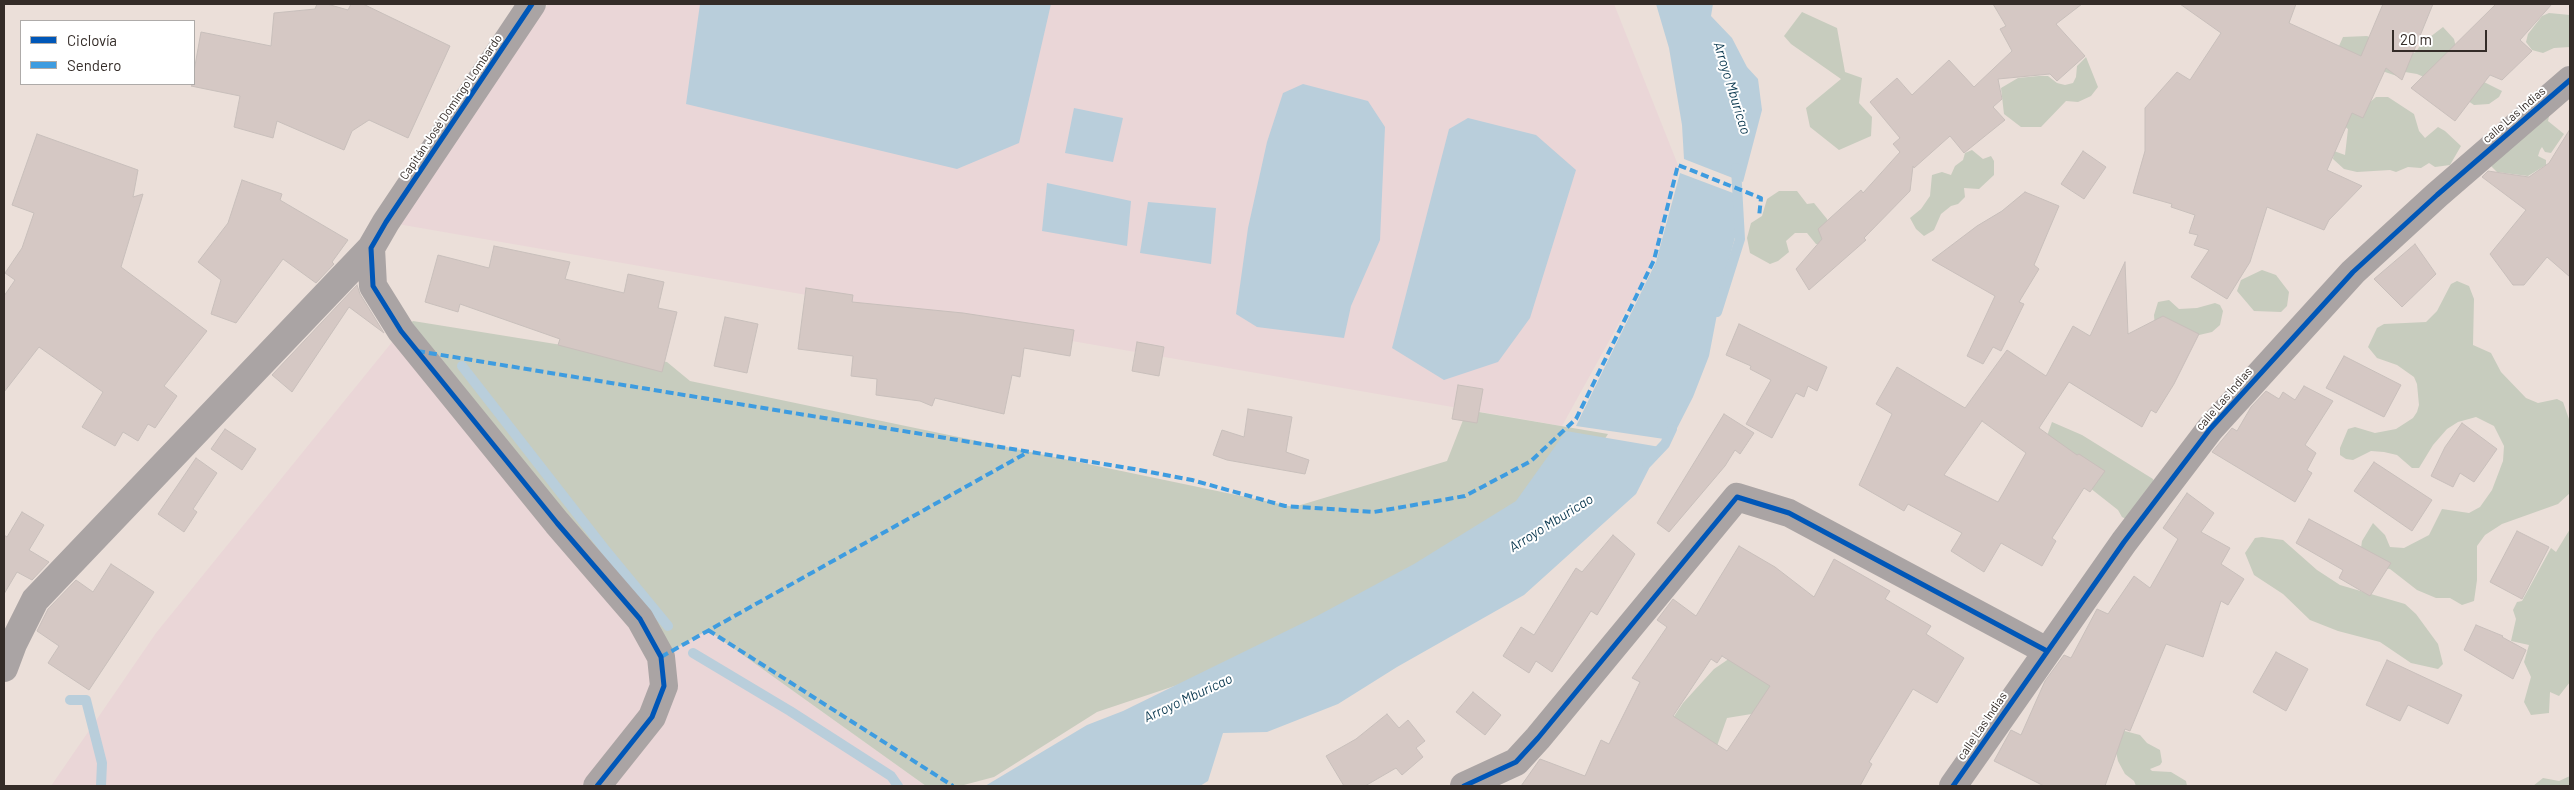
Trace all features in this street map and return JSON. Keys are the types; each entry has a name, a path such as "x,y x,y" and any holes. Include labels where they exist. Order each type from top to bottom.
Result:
{"street":[{"name":"Capitán José Domingo Lombardo","path":"4,668 13,644 35,600 371,248 386,222 532,4"},
{"name":"calle Las Indias","path":"1953,786 2124,542 2210,429 2353,272 2437,195 2570,80"},
{"path":"371,248 374,286 400,332 557,523 640,619 661,657 664,686 652,717 597,786"},
{"path":"1464,786 1516,762 1538,738 1737,497 1789,513 2047,651"}],"shaded area":[{"path":"548,4 1614,4 1678,165 1654,260 1562,426 386,222"},
{"path":"1802,12 1837,28 1845,72 1862,78 1859,103 1872,117 1871,136 1839,150 1810,127 1806,108 1841,79 1791,44 1784,36"},
{"path":"2549,13 2570,15 2570,47 2554,48 2543,53 2532,50 2526,42 2528,34 2542,16"},
{"path":"2443,27 2454,39 2458,56 2478,79 2502,91 2499,97 2489,104 2474,105 2449,88 2417,74 2405,72 2397,76 2346,59 2339,46 2343,37 2367,36 2394,47 2407,55 2416,52 2421,44"},
{"path":"2086,57 2098,87 2091,96 2078,102 2066,101 2041,127 2021,127 2004,114 2001,88 2018,78 2039,76 2048,76 2057,83 2065,85 2073,83 2076,77 2077,66"},
{"path":"2376,97 2388,97 2414,114 2419,131 2425,138 2438,127 2445,131 2461,146 2450,165 2435,167 2429,163 2421,168 2408,167 2396,172 2390,170 2357,172 2344,169 2333,159 2334,151 2345,155 2348,129 2336,120 2341,111 2357,113"},
{"path":"2550,112 2548,121 2564,134 2551,153 2545,152 2542,147 2540,150 2538,156 2546,160 2546,165 2528,176 2497,172 2491,166 2482,165"},
{"path":"1972,150 1983,159 1991,156 1994,161 1994,175 1979,189 1964,188 1965,197 1958,204 1951,206 1941,214 1934,230 1924,236 1916,229 1910,218 1921,209 1930,196 1932,175 1942,172 1951,175 1955,166 1963,160 1965,153"},
{"path":"1779,191 1797,191 1807,204 1814,203 1827,219 1834,241 1828,244 1816,244 1807,233 1795,233 1786,241 1789,252 1778,261 1770,264 1750,253 1747,238 1751,223 1762,216 1767,199"},
{"path":"2262,270 2276,275 2289,292 2287,306 2281,312 2254,311 2237,291 2241,280"},
{"path":"2457,281 2469,286 2474,299 2473,345 2491,353 2501,372 2526,398 2538,403 2557,399 2563,402 2570,422 2570,493 2558,504 2502,524 2485,535 2477,546 2477,580 2474,601 2462,605 2450,598 2436,598 2417,590 2390,569 2383,568 2361,548 2362,541 2373,523 2385,535 2390,547 2404,548 2429,535 2442,509 2469,513 2480,507 2492,490 2503,461 2504,446 2494,426 2476,417 2458,422 2447,429 2433,445 2419,468 2412,468 2397,455 2384,452 2371,451 2353,460 2346,459 2340,455 2340,448 2348,429 2355,427 2375,433 2396,429 2413,418 2417,412 2419,405 2417,384 2414,377 2397,365 2377,358 2368,347 2377,328 2384,324 2426,322 2437,311 2451,284"},
{"path":"2169,300 2179,309 2197,308 2215,303 2220,305 2223,311 2220,325 2212,332 2199,335 2155,328 2154,315 2158,302"},
{"path":"413,321 667,362 690,381 1294,507 1447,461 1467,410 1608,434 1583,473 1246,662 1097,712 994,777 960,786 926,786 708,630 661,657 401,331"},
{"path":"401,331 708,630 926,786 51,786 156,633"},
{"path":"2052,422 2082,435 2153,479 2158,493 2128,520 2122,517 2118,510 2085,484 2044,444"},
{"path":"2570,529 2570,682 2559,696 2550,692 2549,713 2531,715 2524,702 2531,677 2524,662 2529,645 2511,641 2516,619 2513,610 2517,602 2522,601 2551,548 2556,552"},
{"path":"2255,538 2283,540 2317,570 2340,585 2405,604 2416,614 2438,644 2443,664 2438,669 2411,663 2380,642 2338,631 2310,620 2283,594 2254,575 2245,553"},
{"path":"1786,652 1776,710 1727,718 1717,746 1717,763 1702,786 1639,786 1661,736 1683,703 1714,669 1736,654"},
{"path":"2117,729 2140,735 2147,743 2160,750 2162,762 2160,765 2150,769 2152,771 2171,772 2186,781 2187,786 2136,786 2134,781 2125,774 2118,761 2115,747"},
{"path":"2570,776 2570,786 2533,786 2543,778 2559,781"}],"water":[{"path":"700,4 1051,4 1019,143 957,169 686,104"},
{"path":"1656,4 1713,4 1711,16 1732,38 1747,67 1758,79 1762,110 1743,182 1684,159 1682,125 1669,48"},
{"path":"1303,84 1368,101 1385,127 1380,240 1351,306 1344,338 1257,327 1236,314 1248,228 1267,142 1283,93"},
{"path":"1074,108 1123,118 1113,162 1065,153"},
{"path":"1468,118 1536,135 1576,170 1530,318 1498,362 1444,380 1392,348 1449,129"},
{"path":"1680,173 1741,196 1736,234 1724,278 1709,356 1693,397 1671,440 1576,426 1656,262"},
{"path":"1047,183 1131,201 1127,246 1042,231"},
{"path":"1148,202 1216,208 1211,264 1140,253"},
{"path":"1566,431 1660,447 1636,494 1524,595 1397,667 1338,704 1267,732 1223,733 1208,781 1200,786 985,786 1087,725 1123,711 1317,616 1414,564 1516,501"}],"building":[{"path":"317,4 327,4 348,10 351,4 363,4 450,46 408,138 369,120 352,131 344,150 277,121 273,138 234,127 240,96 191,86 195,85 195,65 201,32 271,46 274,13 315,9"},
{"path":"1993,4 2082,4 2056,24 2085,56 2057,81 2050,74 1998,79 2002,99 1993,107 2005,120 1964,153 1950,136 1914,168 1913,166 1910,191 1864,238 1866,240 1809,290 1796,269 1822,239 1818,229 1861,190 1863,193 1900,152 1893,144 1900,138 1870,102 1897,78 1912,95 1949,60 1974,87 2012,51 2000,29 2006,26"},
{"path":"2180,4 2296,4 2289,23 2361,56 2383,4 2433,4 2402,80 2386,68 2363,118 2352,113 2327,170 2362,186 2329,220 2324,230 2267,207 2250,262 2227,299 2191,277 2209,250 2194,245 2198,235 2189,233 2195,215 2171,207 2172,204 2133,193 2145,151 2145,108 2177,72 2190,80 2221,33"},
{"path":"2496,4 2552,4 2520,40 2532,51 2502,80 2490,75 2455,121 2411,88"},
{"path":"2570,129 2570,277 2547,257 2524,285 2513,285 2490,254 2526,210 2482,177 2488,171 2529,177 2549,163"},
{"path":"37,134 138,170 133,197 143,194 121,267 207,331 164,386 177,396 155,428 148,424 138,441 123,432 115,446 82,427 103,392 39,347 4,392 4,296 15,280 5,273 22,248 34,213 12,205"},
{"path":"2083,151 2106,167 2084,199 2061,184"},
{"path":"242,180 282,194 280,200 348,240 332,262 334,264 316,283 283,259 236,323 211,314 221,280 198,262 228,223"},
{"path":"2025,192 2059,206 2034,265 2039,269 2019,302 2024,304 2001,351 1993,347 1983,364 1967,356 1995,296 1932,260 1977,226 2002,211"},
{"path":"2415,244 2436,274 2402,307 2374,279"},
{"path":"494,246 570,262 565,279 624,293 628,274 664,282 658,308 677,312 662,372 558,345 560,339 460,304 458,312 425,302 438,255 489,268"},
{"path":"2125,262 2128,334 2163,316 2199,334 2174,384 2156,413 2151,410 2142,427 2069,382 2039,428 2077,455 2079,454 2105,471 2090,492 2084,488 2052,538 2056,541 2042,566 2001,543 1984,572 1951,551 1962,533 1908,504 1904,511 1859,485 1892,414 1876,404 1897,367 1965,408 2007,350 2046,376 2073,326 2090,336","holes":["1982,421 2026,453 1998,502 1944,475"]},
{"path":"357,285 360,294 384,333 349,307 292,392 272,375"},
{"path":"806,288 853,295 852,302 963,313 1074,330 1070,356 1024,348 1020,377 1012,375 1004,414 935,398 932,406 920,401 876,395 877,379 851,376 853,356 798,349"},
{"path":"725,317 758,324 747,373 714,366"},
{"path":"1739,324 1827,367 1817,391 1808,386 1804,397 1796,393 1772,438 1746,424 1771,380 1750,369 1751,366 1726,355"},
{"path":"1137,342 1164,347 1159,376 1132,371"},
{"path":"2344,356 2401,385 2384,417 2326,388"},
{"path":"1458,385 1483,389 1477,423 1452,419"},
{"path":"2304,386 2333,401 2305,445 2316,453 2307,470 2312,473 2295,502 2212,452 2232,428 2237,431 2251,407 2266,391 2279,399 2283,392 2295,400"},
{"path":"1248,409 1292,417 1286,452 1309,460 1305,474 1227,460 1213,455 1222,430 1244,437"},
{"path":"1724,414 1754,433 1740,454 1735,450 1725,466 1669,532 1657,523"},
{"path":"2462,423 2497,449 2474,482 2460,473 2453,487 2431,476 2445,447"},
{"path":"225,429 256,449 242,470 211,449"},
{"path":"196,458 217,473 193,509 197,512 184,532 158,514"},
{"path":"2374,462 2432,500 2412,531 2354,491"},
{"path":"2187,493 2214,513 2201,532 2230,548 2221,564 2244,579 2228,605 2221,601 2203,657 2166,644 2130,731 2125,729 2105,786 2044,786 1994,761 2011,730 2021,735 2045,681 2064,655 2071,658 2097,609 2108,614 2134,576 2150,588 2178,539 2163,528"},
{"path":"22,512 44,525 29,550 49,562 32,580 17,572 4,594 4,535 7,537"},
{"path":"2309,519 2391,563 2370,596 2339,578 2343,570 2296,543"},
{"path":"2517,531 2549,547 2522,599 2490,582"},
{"path":"1613,535 1635,554 1597,615 1591,611 1552,672 1536,661 1529,673 1503,656 1521,627 1534,635 1576,568 1582,572"},
{"path":"1739,546 1775,567 1814,597 1834,559 1890,591 1885,599 1931,626 1926,634 1964,658 1937,703 1913,689 1869,762 1872,764 1860,786 1521,786 1540,759 1585,776 1601,740 1609,744 1640,682 1632,678 1667,627 1657,620 1673,599 1696,616","holes":["1722,656 1770,686 1727,751 1673,716 1711,659 1717,663"]},
{"path":"111,564 154,592 89,690 48,663 59,646 37,631 48,609 76,580 93,592"},
{"path":"2476,625 2503,636 2526,650 2513,679 2464,650"},
{"path":"2276,652 2308,669 2286,711 2253,692"},
{"path":"2387,660 2462,695 2448,724 2408,705 2400,721 2366,705"},
{"path":"1473,692 1501,715 1485,735 1456,712"},
{"path":"1387,714 1399,728 1408,720 1425,741 1416,748 1423,757 1402,775 1396,768 1365,786 1344,786 1326,756 1356,739"}],"waterway":[{"name":"Arroyo Mburicao","path":"1717,312 1740,239 1736,168"},
{"path":"462,366 607,552 668,626"},
{"name":"Arroyo Mburicao","path":"1647,463 1665,444 1672,429"},
{"path":"693,653 790,711 891,776 898,786"},
{"path":"70,700 86,700 102,763 101,786"}],"marked path":[{"path":"417,351 1134,469 1192,480 1285,506 1374,512 1465,496 1531,461 1576,419 1654,260 1678,165 1761,198 1759,217"},
{"path":"661,657 1028,452"},
{"path":"708,630 953,786"}],"cycle path":[{"path":"532,4 386,222 371,248 373,286 401,331 557,523 640,619 661,657 664,686 652,717 597,786"},
{"path":"1953,786 2124,542 2210,429 2353,272 2437,195 2570,80"},
{"path":"1464,786 1516,762 1538,738 1737,497 1789,513 2047,651"}]}
